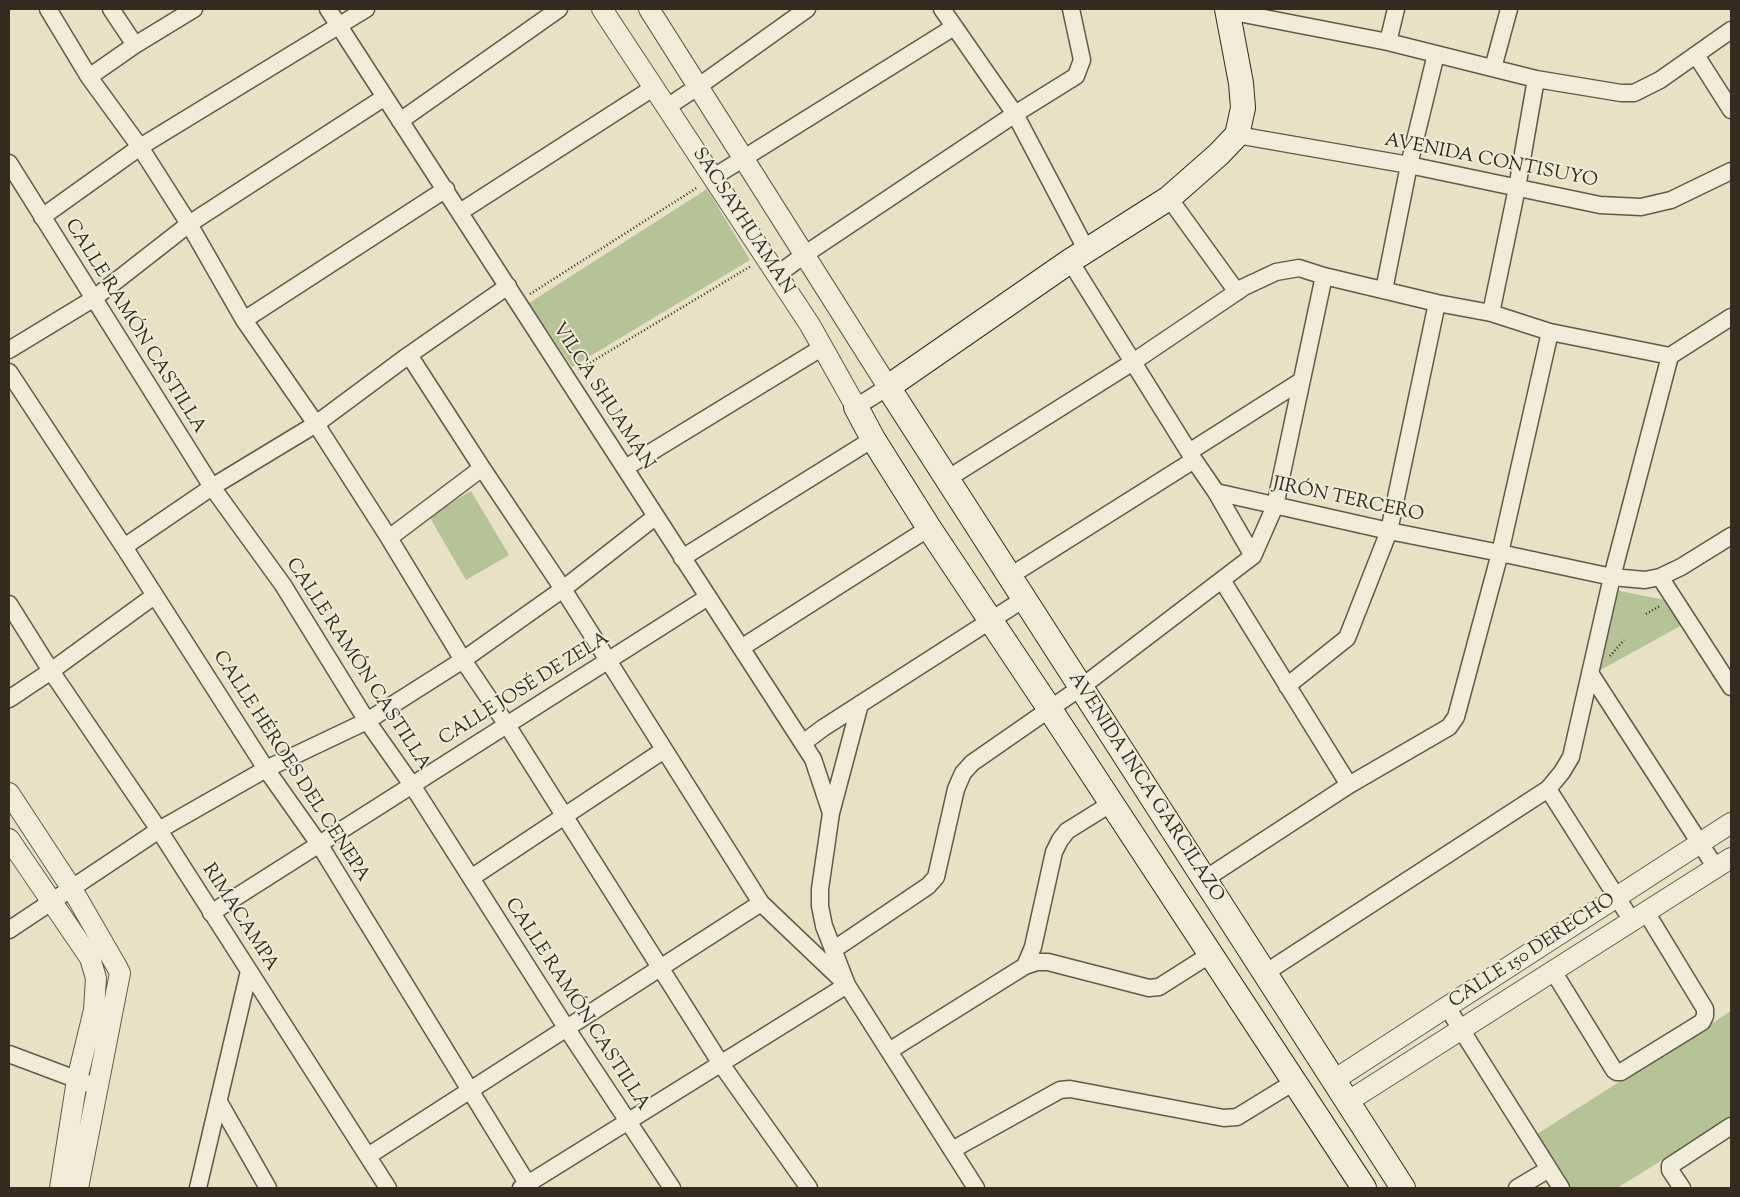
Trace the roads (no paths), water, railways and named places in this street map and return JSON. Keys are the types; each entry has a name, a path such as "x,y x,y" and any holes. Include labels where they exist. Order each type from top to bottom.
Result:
{"main road":[{"path":"888,387 1079,256 1168,198 1219,154 1237,135 1243,108 1241,82 1228,10"},
{"name":"AVENIDA INCA GARCILAZO","path":"888,387 1403,1188"},
{"name":"AVENIDA INCA GARCILAZO","path":"856,407 873,439 929,528 1050,708 1364,1188"}],"street":[{"path":"48,9 89,77 140,146 189,224 244,320 316,424 390,538 464,660 721,1064 808,1188"},
{"path":"111,9 135,45"},
{"path":"89,77 135,45 194,9"},
{"name":"VILCA SHUAMAN","path":"328,9 446,189 655,517 813,758 831,813"},
{"path":"42,217 140,146 366,9"},
{"path":"400,120 559,9"},
{"name":"SACSAYHUAMAN","path":"602,9 823,347 856,407"},
{"path":"651,9 888,387 856,407"},
{"path":"667,107 807,9"},
{"path":"942,9 1015,114 1079,256 1134,362 1216,492 1252,556"},
{"path":"777,275 1015,114 1076,76 1082,60 1071,9"},
{"path":"1388,42 1396,9"},
{"path":"1493,68 1509,9"},
{"path":"1228,10 1388,42 1536,79 1621,93 1634,93 1660,80 1731,30"},
{"path":"712,178 954,27"},
{"path":"1384,290 1409,165 1436,54"},
{"path":"1696,55 1731,110"},
{"path":"1491,314 1517,188 1536,79"},
{"path":"460,212 653,88"},
{"path":"9,350 93,299 189,224 385,97"},
{"name":"AVENIDA CONTISUYO","path":"1237,135 1409,165 1600,204 1641,207 1671,200 1731,171"},
{"name":"CALLE RAMÓN CASTILLA","path":"9,163 212,487 283,585 567,1029 672,1188"},
{"path":"244,320 446,189"},
{"path":"1168,198 1237,292"},
{"path":"947,479 1134,362 1244,287 1276,272 1299,268 1324,276 1491,314 1550,332 1670,356"},
{"path":"833,950 928,886 936,877 956,789 963,773 972,762 1080,688 1252,556 1274,506 1324,276"},
{"path":"124,547 212,487 316,424 409,355 508,286"},
{"path":"1287,686 1347,638 1388,531 1438,303"},
{"path":"1264,973 1548,790 1562,772 1571,757 1612,577 1670,356 1731,317"},
{"path":"1205,880 1349,785 1449,727 1456,717 1500,552 1550,332"},
{"path":"624,468 823,347"},
{"path":"409,355 563,590 762,903 847,985"},
{"name":"CALLE HÉROES DEL CENEPA","path":"9,372 124,547 266,770 318,844 470,1091 526,1187"},
{"path":"1010,576 1192,456 1301,381"},
{"path":"682,558 873,439"},
{"path":"390,538 482,468"},
{"name":"JIRÓN TERCERO","path":"1216,492 1388,531 1500,552 1612,577 1645,580 1660,577 1681,567 1731,536"},
{"path":"9,930 159,830 266,770 368,720 464,660 563,590 655,517"},
{"path":"741,648 929,528"},
{"path":"1660,577 1729,678"},
{"path":"1222,580 1349,785"},
{"path":"9,699 154,596"},
{"name":"CALLE JOSÉ DE ZELA","path":"212,912 708,598"},
{"path":"803,743 823,728 1024,599"},
{"name":"RIMACAMPA","path":"9,604 51,671 159,830 388,1188"},
{"path":"1590,673 1700,844 1723,863"},
{"path":"860,704 831,813 822,872 820,906 824,926 847,985 976,1188"},
{"path":"471,878 664,750"},
{"path":"1548,790 1617,898 1639,916 1705,1009 1705,1016 1702,1022 1621,1072 1617,1072 1553,971"},
{"path":"9,793 72,889 118,966 120,973 78,1188"},
{"path":"1026,966 1033,947 1054,852 1060,840 1067,832 1112,803"},
{"name":"CALLE 150 DERECHO","path":"1334,1080 1731,823"},
{"path":"9,839 90,958 96,978 94,1010 77,1080 60,1188"},
{"name":"CALLE 150 DERECHO","path":"1348,1102 1723,863"},
{"path":"368,1156 762,903"},
{"path":"889,1051 1026,966 1037,962 1048,962 1149,988 1159,987 1211,954"},
{"path":"198,1188 249,971"},
{"path":"526,1187 847,985"},
{"path":"1447,1007 1561,1188"},
{"path":"9,1054 98,1087"},
{"path":"952,1150 1060,1090 1070,1089 1224,1118 1237,1117 1294,1082"},
{"path":"219,1102 268,1188"},
{"path":"1682,1188 1670,1170 1670,1166 1731,1126"},
{"path":"1517,1188 1549,1169"}]}
